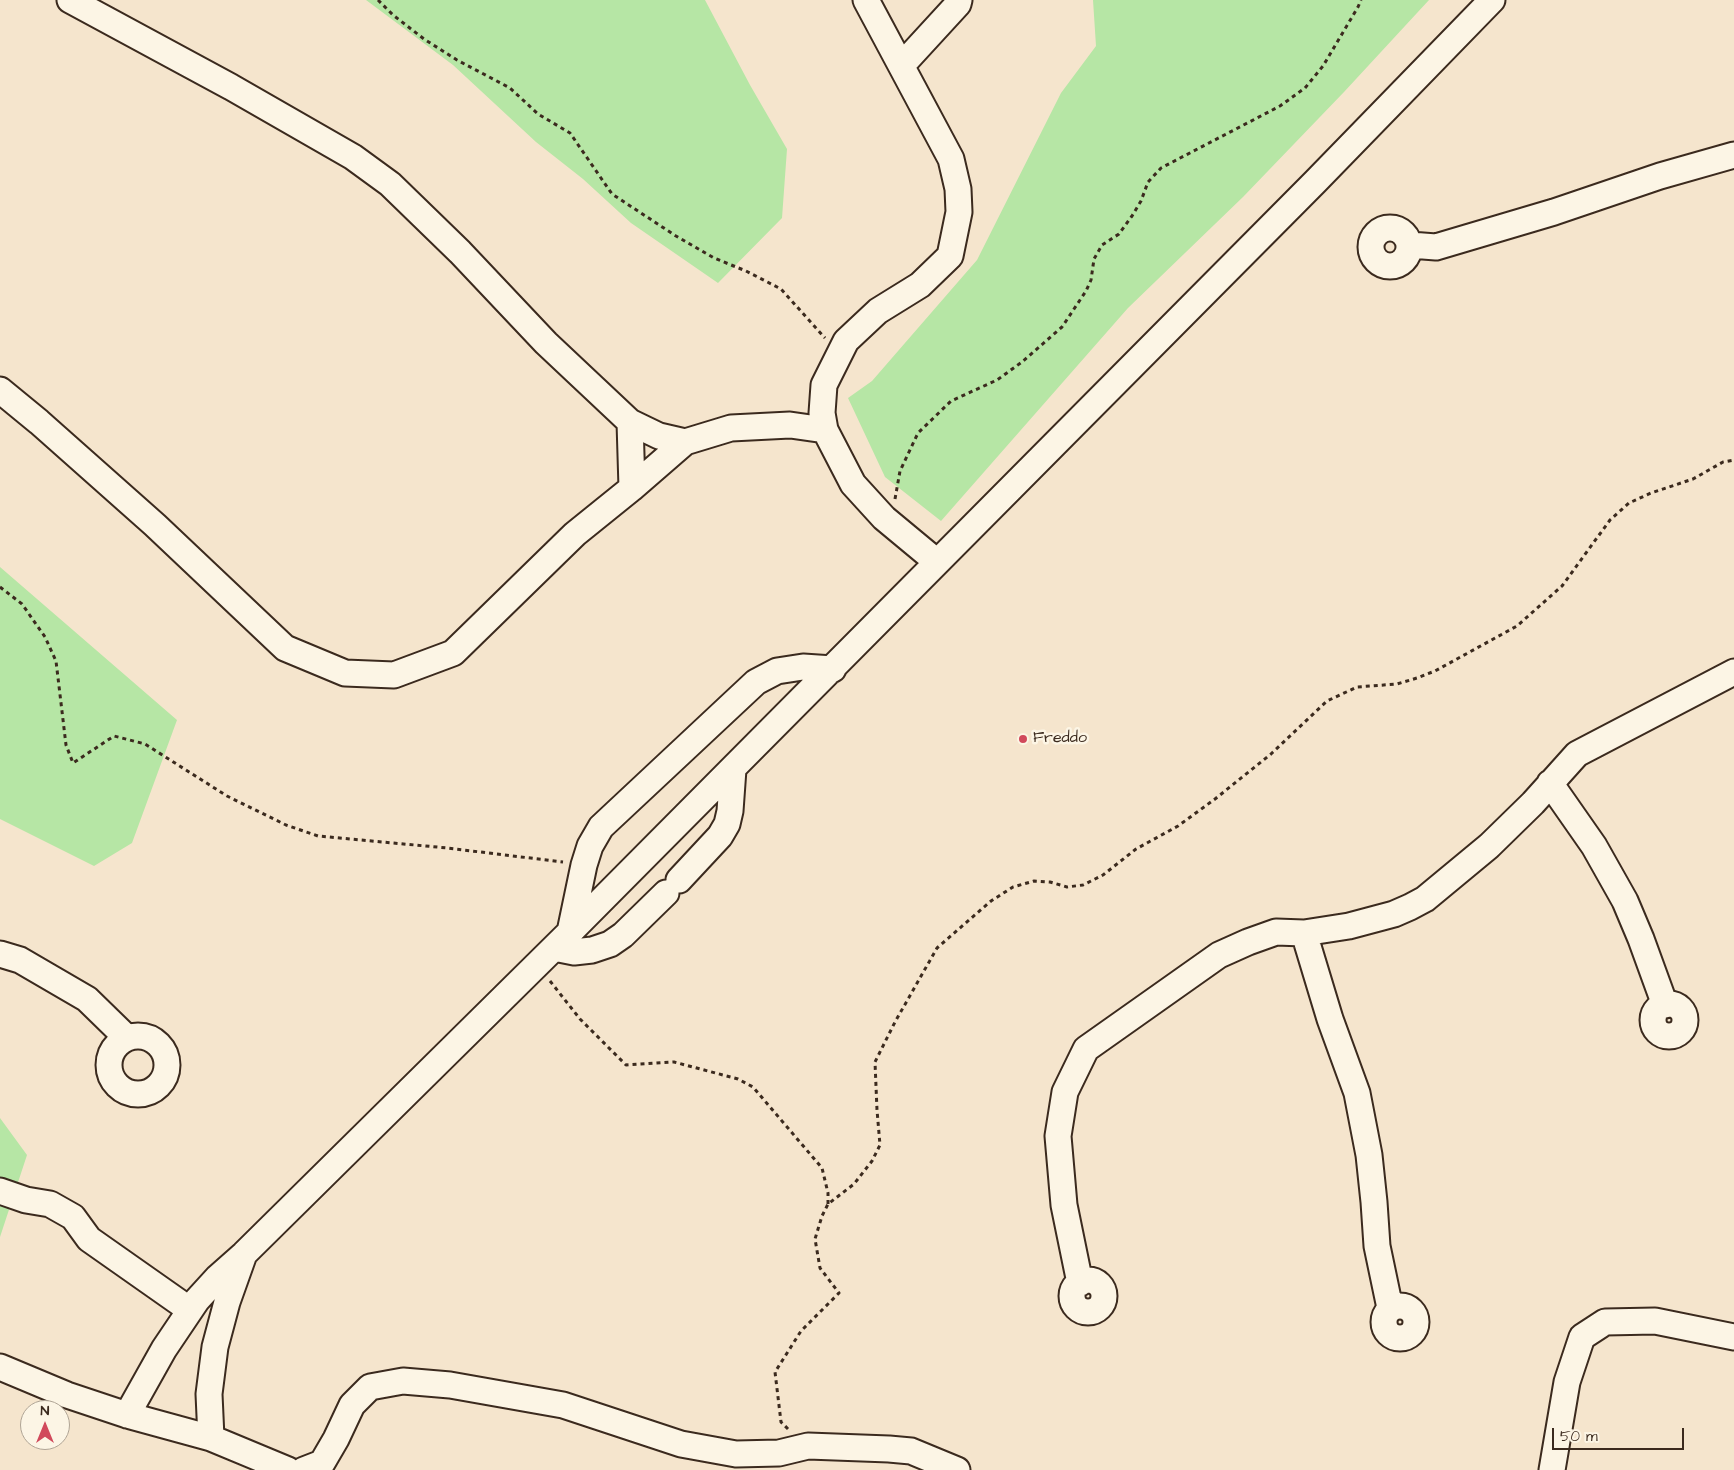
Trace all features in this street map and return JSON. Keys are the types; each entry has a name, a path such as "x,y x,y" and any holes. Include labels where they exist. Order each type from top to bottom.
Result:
{"street":[{"path":"70,0 239,92 353,157 390,184 460,252 546,343 630,422 659,436 685,442"},
{"path":"866,0 952,159 958,190 959,212 950,256 920,285 878,312 846,341 824,385 822,412 825,430 852,484 884,518 937,562"},
{"path":"902,65 958,4 959,0"},
{"path":"126,1415 164,1348 197,1300 218,1277 244,1254 734,769 1315,182 1492,0"},
{"path":"1410,245 1436,247 1554,212 1660,176 1734,155"},
{"path":"0,390 155,525 285,648 345,673 394,675 453,653 575,534 685,442 731,428 790,425 825,430"},
{"path":"630,422 632,488"},
{"path":"554,948 590,846 601,827 756,682 777,671 804,667 833,668"},
{"path":"1080,1282 1064,1205 1058,1136 1065,1092 1086,1050 1219,955 1248,942 1276,932 1304,933 1373,921 1410,907 1425,899 1489,846 1533,803 1577,754 1734,672"},
{"path":"554,948 574,952 592,950 610,944 623,936 673,887 720,836 727,824 734,769"},
{"path":"1550,784 1594,846 1613,879 1641,939 1665,1005"},
{"path":"1304,933 1330,1018 1356,1093 1369,1155 1377,1246 1390,1308"},
{"path":"0,954 20,960 87,999 127,1038"},
{"path":"0,1191 26,1200 50,1204 73,1216 89,1239 190,1310"},
{"path":"211,1438 209,1394 215,1347 227,1302 244,1254"},
{"path":"1552,1470 1567,1382 1582,1337 1605,1322 1655,1320 1734,1338"},
{"path":"0,1367 68,1395 126,1415 211,1438 236,1460 288,1470"},
{"path":"304,1470 322,1463 352,1405 370,1387 403,1381 450,1385 563,1405 680,1444 736,1454 779,1453 808,1446 911,1451 957,1470"}],"path":[{"path":"378,0 393,15 424,39 457,60 510,88 538,114 570,133 612,194 676,236 714,258 746,270 781,289 839,355"},
{"path":"884,518 894,506 900,472 918,432 951,401 997,380 1022,362 1062,327 1086,291 1091,280 1094,259 1102,245 1119,234 1141,201 1148,182 1161,168 1280,106 1305,88 1324,66 1361,0"},
{"path":"808,1446 781,1422 775,1372 801,1331 839,1293 820,1268 815,1239 828,1204 854,1184 872,1162 880,1145 875,1062 902,1007 937,948 991,901 1013,887 1034,881 1050,882 1067,887 1083,884 1103,875 1136,849 1178,826 1215,799 1271,754 1327,701 1358,687 1397,684 1417,678 1434,671 1517,626 1562,586 1610,520 1629,503 1650,493 1693,479 1723,462 1734,460"},
{"path":"0,587 22,604 45,637 56,661 66,744 73,763 114,736 145,744 227,796 286,825 318,836 446,848 584,865"},
{"path":"554,948 580,1018 626,1065 674,1062 738,1079 753,1088 822,1168 828,1193 828,1204"}],"green space":[{"path":"366,0 705,0 750,85 787,149 782,218 718,283 631,223 583,179 536,142 453,65"},
{"path":"1093,0 1429,0 1243,197 1128,308 941,521 885,477 848,398 872,381 977,260 1061,93 1096,46"},
{"path":"0,567 177,720 132,843 94,866 0,819"},
{"path":"0,1118 27,1155 0,1237"}],"place":[{"name":"Freddo","path":"1023,739"}]}
